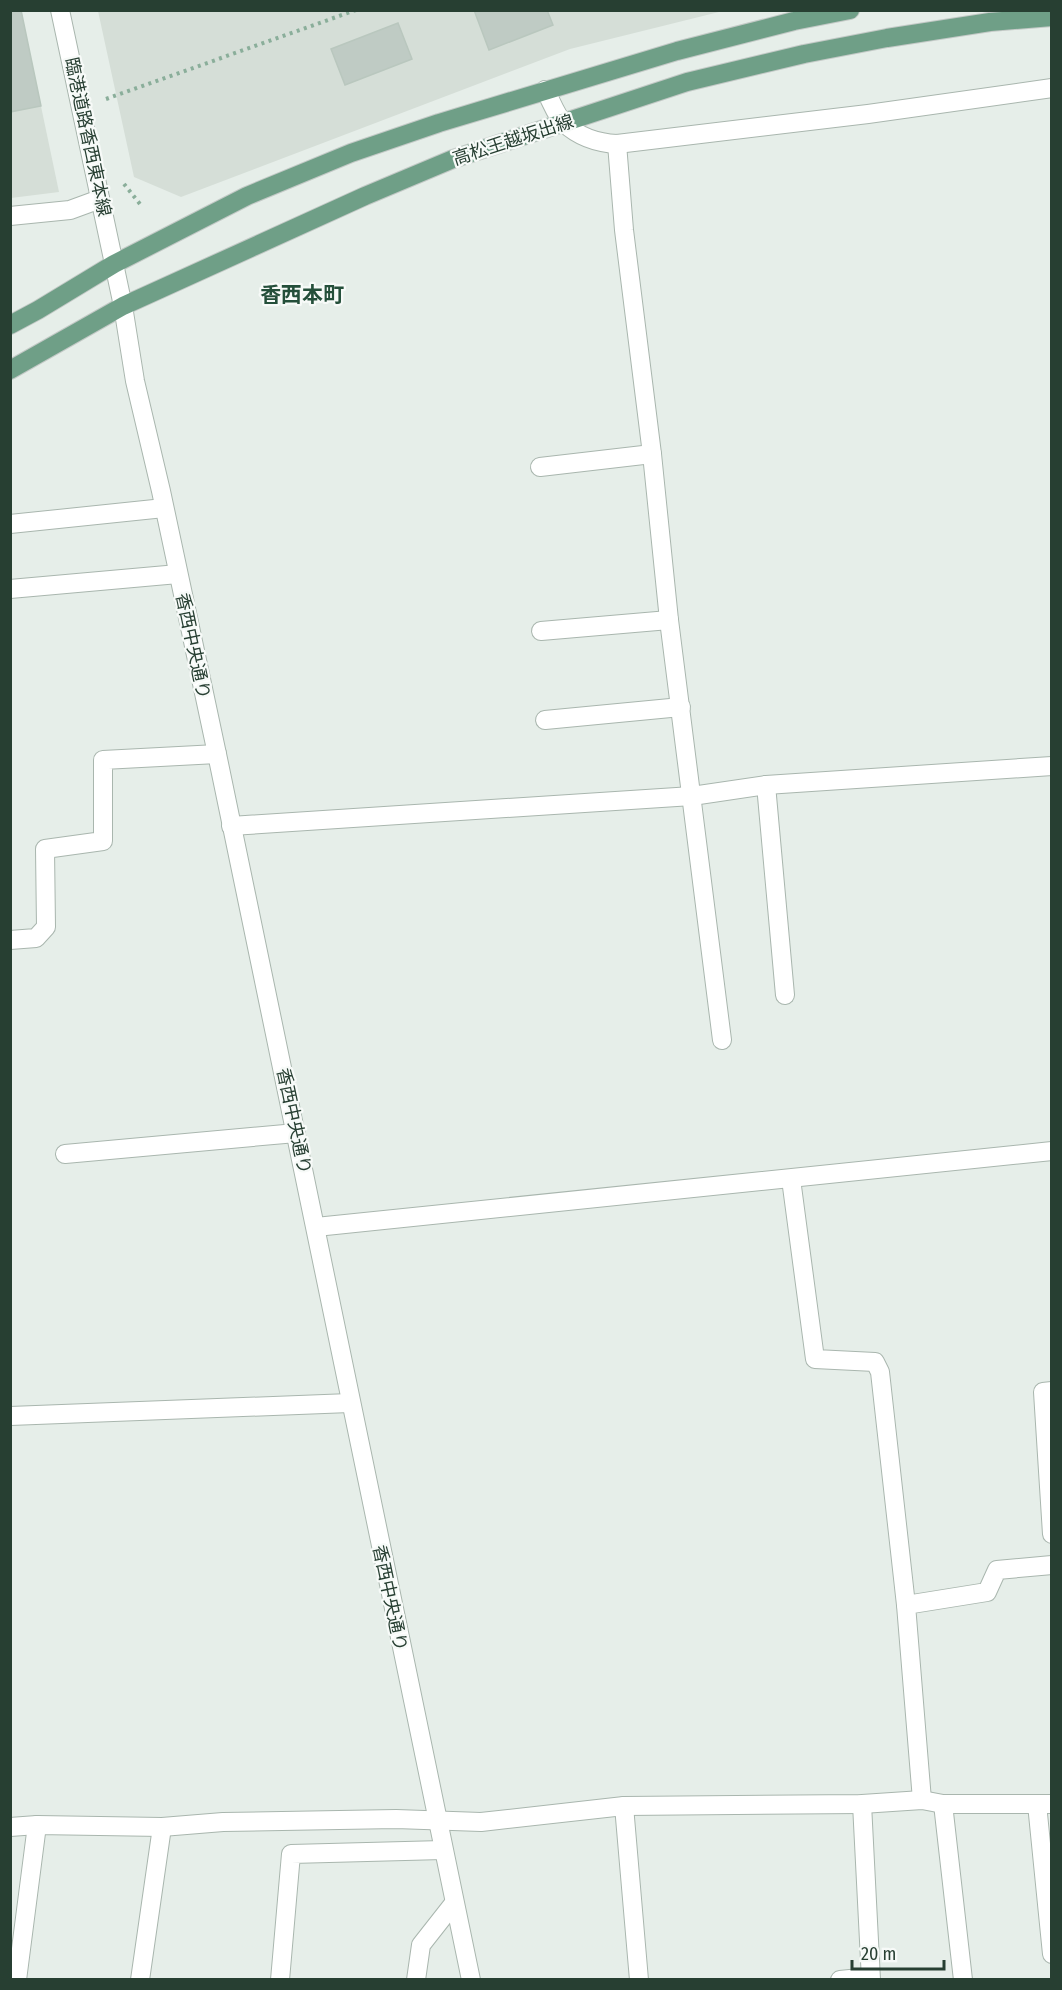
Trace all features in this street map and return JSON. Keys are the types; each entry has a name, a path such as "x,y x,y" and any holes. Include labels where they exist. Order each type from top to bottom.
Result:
{"main road":[{"name":"高松王越坂出線","path":"10,325 114,264 247,196 319,166 439,123 677,51 794,21 850,10"},
{"name":"高松王越坂出線","path":"10,370 123,306 453,159 687,82 804,54 990,22 1052,17"}],"street":[{"name":"臨港道路香西東本線","path":"60,10 114,264"},
{"path":"545,90 564,123 600,143 617,144 868,114 1052,88"},
{"path":"617,144 624,230 652,454 669,620 722,1040"},
{"path":"10,216 70,210 100,199"},
{"name":"香西中央通り","path":"114,264 135,381 217,754 471,1980"},
{"path":"540,467 652,454"},
{"path":"10,524 164,507"},
{"path":"10,589 178,574"},
{"path":"541,631 669,620"},
{"path":"545,720 681,706"},
{"path":"10,940 36,938 46,927 45,849 103,841 103,760 217,754"},
{"path":"231,826 692,796 766,785 1052,766"},
{"path":"766,785 785,995"},
{"path":"65,1154 296,1133"},
{"path":"316,1227 1052,1151"},
{"path":"791,1179 815,1359 874,1362 880,1372 906,1605 922,1800"},
{"path":"1052,1391 1043,1392 1052,1534"},
{"path":"10,1416 350,1403"},
{"path":"906,1605 987,1592 997,1570 1052,1565"},
{"path":"10,1827 37,1825 162,1827 223,1822 396,1819 481,1822 624,1806 862,1804 922,1800 943,1804 1044,1804 1052,1954"},
{"path":"840,1980 871,1978 862,1804"},
{"path":"943,1804 963,1980"},
{"path":"624,1806 639,1980"},
{"path":"17,1980 37,1825"},
{"path":"140,1980 162,1827"},
{"path":"280,1980 291,1854 443,1850"},
{"path":"417,1980 421,1945 454,1903"}],"path":[{"path":"106,99 356,10"}],"shaded area":[{"path":"10,11 21,11 59,192 11,198"},
{"path":"98,11 723,11 570,49 181,197 134,177"}],"building":[{"path":"10,10 21,10 41,106 10,112"},
{"path":"474,10 547,10 553,25 489,50"},
{"path":"398,23 412,59 345,85 331,49"}],"district":[{"name":"香西本町","path":"302,295"}]}
